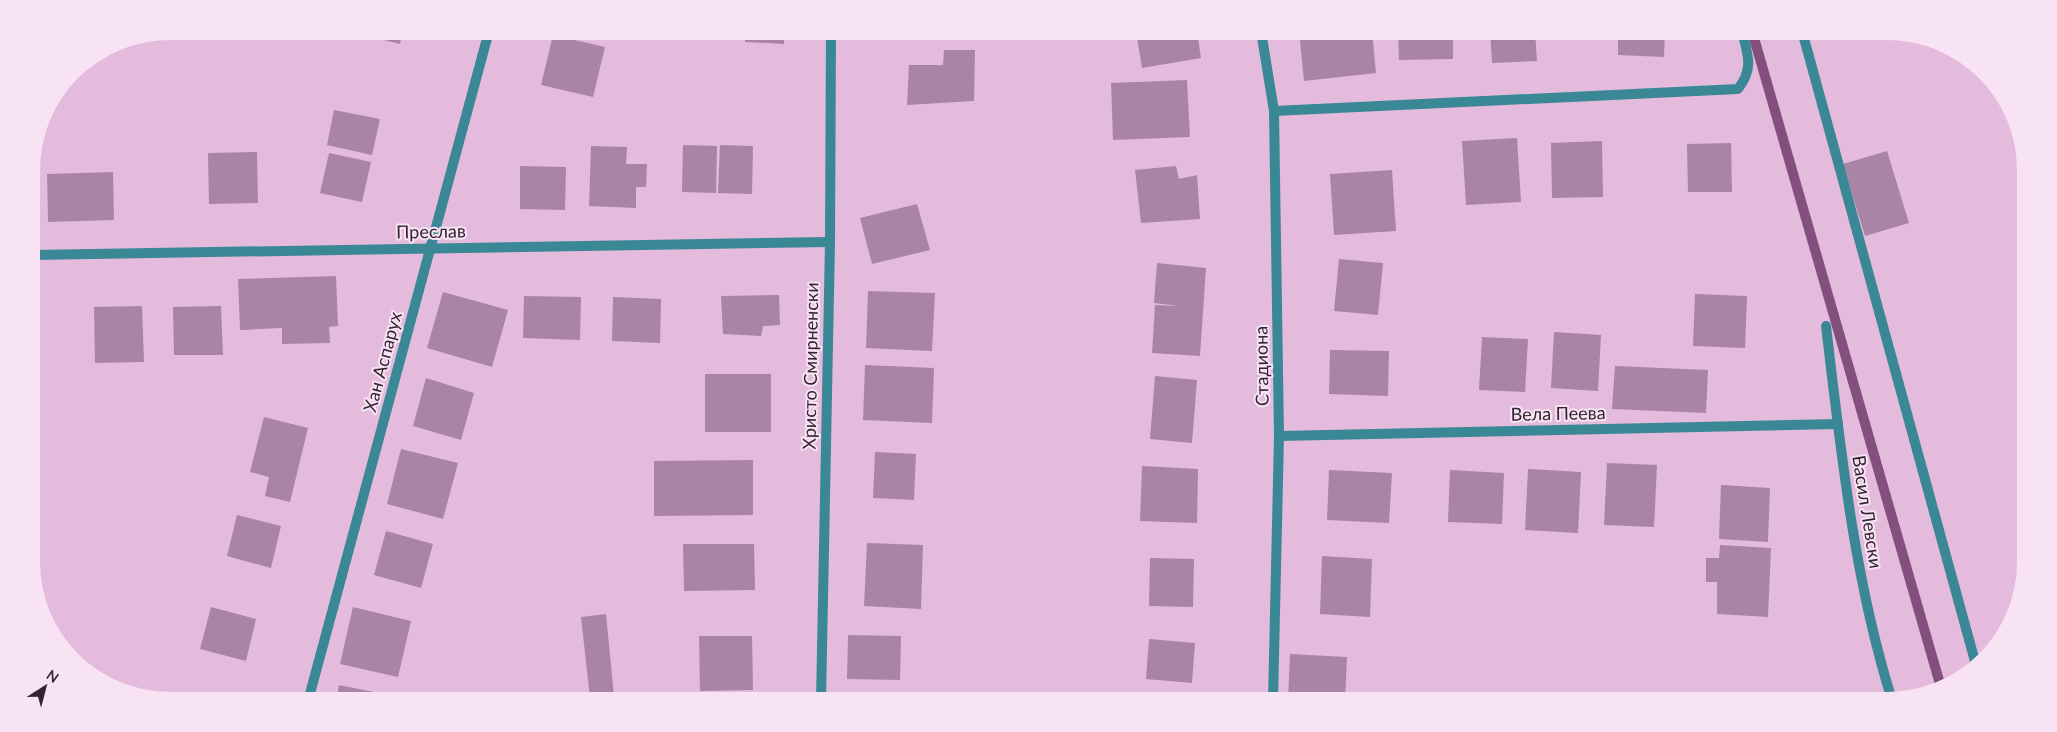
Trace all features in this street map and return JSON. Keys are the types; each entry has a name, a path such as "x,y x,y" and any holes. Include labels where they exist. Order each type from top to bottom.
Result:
{"street":[{"name":"Хан Аспарух","path":"310,692 487,40"},
{"name":"Христо Смирненски","path":"821,692 830,242 831,40"},
{"name":"Стадиона","path":"1262,40 1274,112 1280,436 1273,692"},
{"path":"1274,112 1738,90 1745,80 1749,68 1744,40"},
{"path":"1804,40 1974,658"},
{"name":"Преслав","path":"40,256 830,242"},
{"name":"Васил Левски","path":"1826,326 1858,567 1878,656 1889,692"},
{"name":"Вела Пеева","path":"1280,436 1838,424"}],"building":[{"path":"384,40 401,40 400,44"},
{"path":"552,40 575,40 605,47 593,97 541,85"},
{"path":"745,40 784,40 784,44 745,42"},
{"path":"1137,40 1198,40 1201,58 1142,68"},
{"path":"1300,40 1373,40 1376,73 1304,81"},
{"path":"1398,40 1453,40 1453,59 1399,60"},
{"path":"1491,40 1536,40 1537,61 1492,63"},
{"path":"1618,40 1665,40 1664,57 1618,55"},
{"path":"944,50 975,50 974,101 907,105 909,65 943,65"},
{"path":"1187,80 1190,137 1113,140 1111,83"},
{"path":"334,110 380,119 372,155 327,145"},
{"path":"1517,138 1521,202 1466,205 1462,141"},
{"path":"1602,141 1603,197 1552,198 1551,143"},
{"path":"1731,143 1732,192 1688,192 1687,144"},
{"path":"683,145 717,146 716,193 682,192"},
{"path":"720,145 753,146 752,194 718,193"},
{"path":"591,146 627,147 626,164 647,164 646,187 636,187 636,208 589,206"},
{"path":"1887,151 1909,223 1865,236 1843,164"},
{"path":"257,152 258,203 209,204 208,153"},
{"path":"329,153 371,162 362,202 320,193"},
{"path":"520,166 566,167 565,210 520,209"},
{"path":"1176,166 1179,179 1197,175 1200,219 1141,223 1135,170"},
{"path":"1392,170 1396,231 1334,235 1330,174"},
{"path":"113,172 114,220 48,222 47,174"},
{"path":"917,204 930,250 872,264 860,218"},
{"path":"1339,259 1383,263 1378,315 1334,311"},
{"path":"1157,263 1206,268 1200,356 1152,353 1155,305 1180,306 1154,303"},
{"path":"336,276 338,326 329,327 330,343 282,344 282,328 240,330 238,279"},
{"path":"868,291 935,293 932,351 866,348"},
{"path":"443,292 508,310 492,367 427,348"},
{"path":"1695,294 1747,296 1745,348 1693,346"},
{"path":"779,295 780,325 763,326 761,336 723,334 721,296"},
{"path":"524,296 581,297 580,340 523,338"},
{"path":"613,297 661,299 660,343 612,341"},
{"path":"142,306 144,362 95,363 94,307"},
{"path":"221,306 223,355 174,355 173,307"},
{"path":"1554,332 1601,335 1598,391 1551,388"},
{"path":"1482,337 1528,339 1525,392 1479,390"},
{"path":"1330,350 1389,351 1388,396 1329,394"},
{"path":"865,365 934,368 932,423 863,420"},
{"path":"1615,366 1708,370 1706,413 1612,409"},
{"path":"705,374 771,374 771,432 705,432"},
{"path":"1155,376 1197,380 1192,443 1150,439"},
{"path":"426,378 474,393 461,440 413,426"},
{"path":"264,417 308,428 290,502 265,496 269,477 250,472"},
{"path":"401,449 458,463 443,519 387,504"},
{"path":"875,452 916,454 914,500 873,498"},
{"path":"753,460 753,515 654,516 654,461"},
{"path":"1607,463 1657,465 1654,527 1604,525"},
{"path":"1142,466 1198,469 1197,523 1140,521"},
{"path":"1528,469 1581,472 1578,533 1525,530"},
{"path":"1329,470 1392,473 1389,523 1327,520"},
{"path":"1450,470 1504,473 1502,524 1448,522"},
{"path":"1721,485 1770,488 1768,542 1719,539"},
{"path":"237,515 281,526 271,568 227,556"},
{"path":"386,531 433,544 421,588 374,575"},
{"path":"867,543 923,545 921,609 864,606"},
{"path":"683,544 754,544 755,590 684,591"},
{"path":"1720,545 1771,548 1768,617 1717,614 1717,582 1706,582 1706,558 1719,558"},
{"path":"1322,556 1372,559 1370,617 1320,614"},
{"path":"1150,558 1194,559 1193,607 1149,606"},
{"path":"211,607 256,619 246,661 200,649"},
{"path":"353,607 411,621 398,677 340,664"},
{"path":"606,614 614,692 589,692 581,617"},
{"path":"848,635 901,636 900,680 847,679"},
{"path":"699,636 752,636 753,690 700,691"},
{"path":"1149,639 1195,643 1192,683 1146,679"},
{"path":"1290,654 1347,657 1345,692 1288,692"},
{"path":"339,685 373,692 338,692"}],"waterway":[{"path":"1755,40 1939,681"}]}
